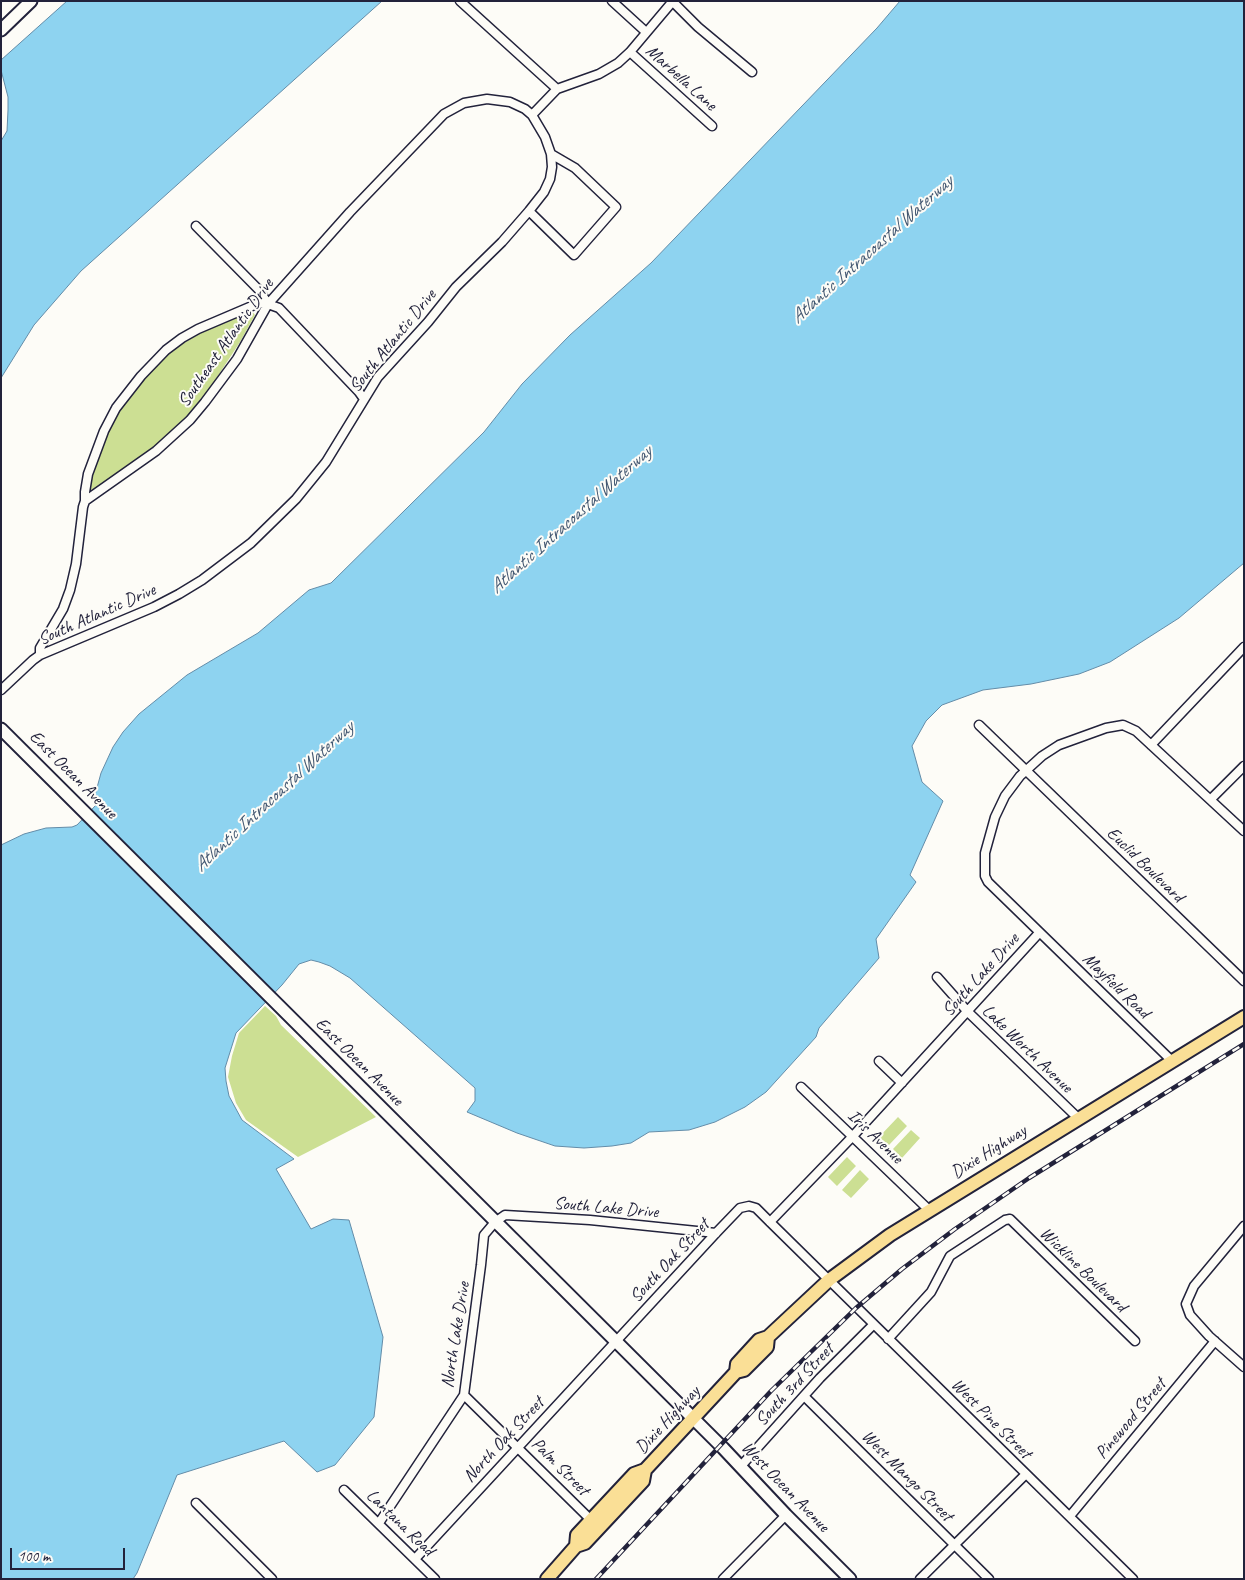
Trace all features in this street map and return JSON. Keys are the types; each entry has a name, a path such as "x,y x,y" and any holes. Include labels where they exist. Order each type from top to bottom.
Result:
{"main road":[{"path":"1,30 31,1"},
{"name":"East Ocean Avenue","path":"1,729 694,1419"},
{"name":"Dixie Highway","path":"576,1546 577,1535 634,1474 645,1470 736,1372 744,1370 766,1346 768,1337 829,1280 890,1235 929,1210 1244,1018"},
{"name":"West Ocean Avenue","path":"694,1419 850,1579"},
{"name":"Dixie Highway","path":"547,1579 576,1546 585,1543 643,1481 645,1470"}],"street":[{"path":"460,1 557,89"},
{"path":"612,1 646,32"},
{"path":"532,116 557,89 608,70 630,52 673,1 698,27 752,72"},
{"name":"Marbella Lane","path":"630,52 712,126"},
{"name":"Southeast Atlantic Drive","path":"85,501 156,451 190,420 236,359 268,304 350,212 444,114 464,103 487,99 510,102 524,109 532,116"},
{"name":"South Atlantic Drive","path":"1,690 32,660 179,594 221,566 280,517 312,481 378,377 428,322 456,287 502,242 544,192 550,180 551,154 545,137 532,116"},
{"path":"529,211 574,254 616,207 575,168 551,154"},
{"path":"196,226 259,290 268,304"},
{"path":"40,656 40,648 63,609 70,590 76,564 88,474 104,431 116,408 141,376 166,350 198,329 259,303 268,304 279,308 364,399"},
{"path":"1151,745 1244,647"},
{"name":"Euclid Boulevard","path":"979,725 1244,981"},
{"name":"South Lake Drive","path":"770,1222 853,1136 1039,933 995,890 985,876 985,853 995,817 1006,796 1026,770 1042,756 1060,745 1106,728 1123,725 1136,731 1244,831"},
{"path":"1211,799 1244,766"},
{"name":"Mayfield Road","path":"1039,933 1172,1061"},
{"name":"Lake Worth Avenue","path":"937,977 968,1012 1078,1118"},
{"path":"879,1061 902,1083"},
{"name":"Iris Avenue","path":"801,1086 929,1210"},
{"name":"South Oak Street","path":"615,1342 740,1208 749,1206 756,1208 770,1222"},
{"name":"South Lake Drive","path":"495,1222 504,1216 590,1220 716,1233"},
{"name":"Wickline Boulevard","path":"888,1339 931,1292 950,1256 1005,1220 1010,1219 1135,1341"},
{"name":"North Lake Drive","path":"380,1523 464,1395 484,1235 495,1222"},
{"name":"West Pine Street","path":"770,1222 1133,1579"},
{"path":"1244,1226 1194,1286 1186,1304 1190,1315 1244,1367"},
{"name":"South 3rd Street","path":"741,1466 804,1396 873,1325"},
{"name":"Pinewood Street","path":"1070,1516 1215,1341"},
{"name":"North Oak Street","path":"415,1559 615,1342"},
{"name":"Palm Street","path":"464,1395 591,1520"},
{"name":"West Mango Street","path":"804,1396 989,1579"},
{"path":"920,1579 1026,1474"},
{"name":"Lantana Road","path":"344,1490 380,1523 435,1579"},
{"path":"196,1503 272,1579"},
{"path":"723,1579 786,1515"}],"green space":[{"path":"251,310 255,315 240,342 192,413 158,445 88,496 92,468 111,424 137,382 173,349 215,325"},
{"path":"265,1006 276,1016 281,1025 376,1117 298,1157 246,1120 236,1103 228,1077 239,1033"},
{"path":"898,1117 907,1126 889,1145 879,1137"},
{"path":"911,1130 920,1138 902,1158 893,1149"},
{"path":"847,1157 856,1166 837,1186 828,1177"},
{"path":"860,1170 869,1179 851,1198 842,1190"}],"water":[{"path":"67,1 382,1 81,271 34,325 1,378 1,141 7,131 8,97 1,70 1,60"},
{"name":"Atlantic Intracoastal Waterway","path":"900,1 1244,1 1244,563 1179,618 1110,662 1079,674 1031,684 983,690 942,705 926,721 912,746 922,782 943,801 910,875 916,882 876,939 879,958 819,1028 816,1037 766,1092 745,1107 715,1122 689,1130 649,1132 631,1143 584,1148 555,1146 517,1133 467,1112 475,1101 475,1088 350,978 319,962 311,960 299,964 282,985 236,1033 225,1068 226,1081 229,1096 242,1120 294,1159 276,1169 311,1229 333,1219 349,1220 383,1337 374,1417 335,1465 317,1472 284,1441 177,1475 133,1579 1,1579 1,845 24,834 46,828 72,827 77,825 96,805 95,795 101,773 113,747 139,714 187,675 258,633 309,590 331,583 484,432 522,384 570,335 651,263 877,28"}],"railway":[{"path":"596,1579 771,1391 856,1308 902,1269 955,1229 1029,1178 1244,1044"}]}
